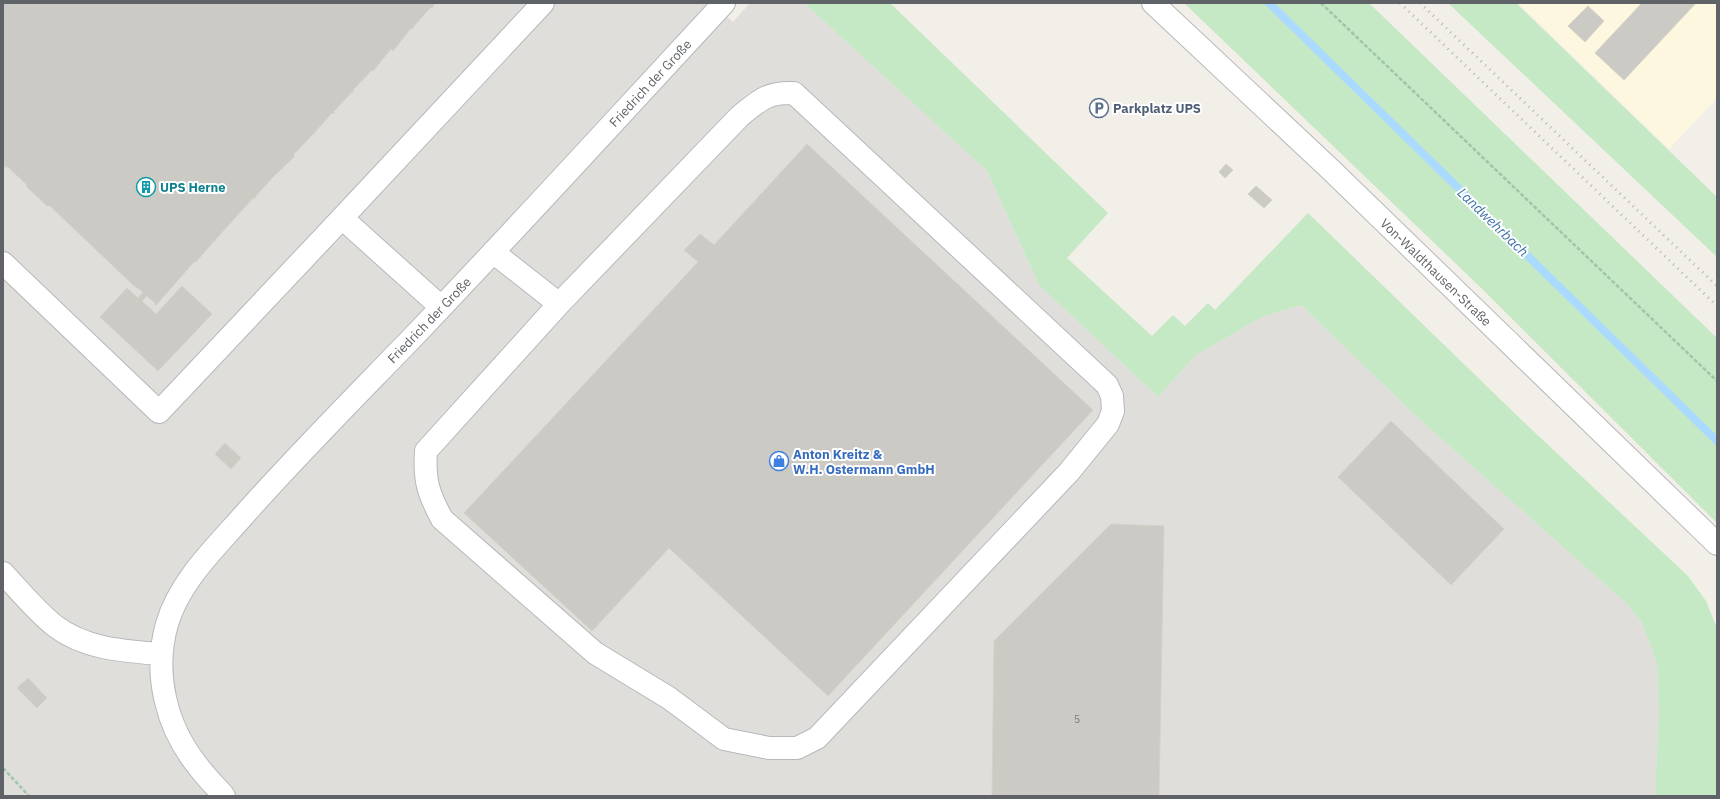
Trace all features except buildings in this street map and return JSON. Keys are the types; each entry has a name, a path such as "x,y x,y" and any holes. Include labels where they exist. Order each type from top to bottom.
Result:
{"street":[{"path":"3,263 159,412 543,3"},
{"name":"Friedrich der Große","path":"224,796 196,764 177,734 166,701 161,678 161,654 167,625 175,602 205,559 269,487 493,252 724,3"},
{"name":"Von-Waldthausen-Straße","path":"1154,3 1330,170 1717,544"},
{"path":"782,92 794,93 1107,385 1112,396 1113,411 1108,424 1069,472 817,738 797,748 769,748 724,739 669,698 595,653 442,518 429,495 425,469 426,450 559,304 740,116 765,96 782,92"},
{"path":"342,218 441,307"},
{"path":"493,252 559,304"},
{"path":"3,573 55,626 78,640 121,650 161,654"}],"path":[{"path":"1322,3 1717,381"},
{"path":"3,768 29,796"}],"shaded area":[{"path":"3,3 712,3 733,22 750,3 804,3 987,171 1039,285 1158,397 1196,355 1262,317 1301,305 1417,417 1626,603 1642,623 1657,663 1659,711 1655,796 3,796"},
{"path":"1518,3 1717,3 1717,98 1669,149"}],"green space":[{"path":"804,3 890,3 1108,213 1067,258 1152,336 1173,315 1185,326 1208,303 1215,310 1308,213 1530,428 1688,576 1706,601 1717,628 1717,796 1655,796 1659,711 1657,663 1642,623 1626,603 1417,417 1301,305 1262,317 1196,355 1158,397 1039,285 987,171"},
{"path":"1184,3 1369,3 1717,338 1717,523 1475,282"},
{"path":"1448,3 1516,3 1717,197 1717,257"}],"waterway":[{"name":"Landwehrbach","path":"1269,3 1717,441"}],"railway":[{"path":"1400,3 1717,306"},
{"path":"1420,3 1717,286"}],"place":[{"name":"Parkplatz UPS","path":"1099,108"},
{"name":"UPS Herne","path":"146,187"},
{"name":"Anton Kreitz & W.H. Ostermann GmbH","path":"779,461"}]}
